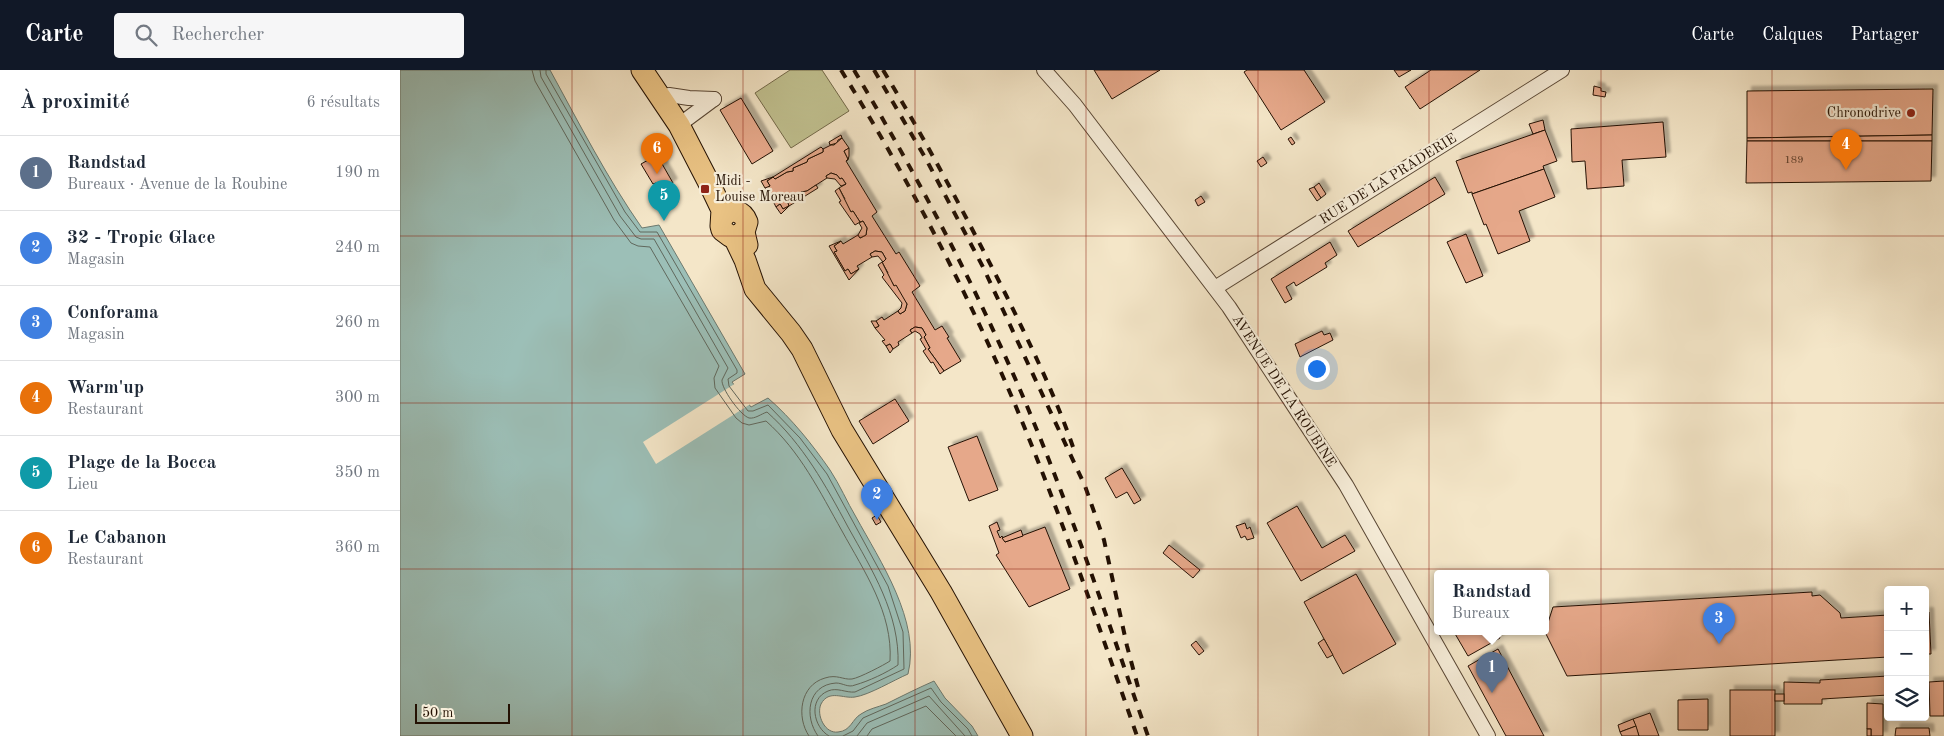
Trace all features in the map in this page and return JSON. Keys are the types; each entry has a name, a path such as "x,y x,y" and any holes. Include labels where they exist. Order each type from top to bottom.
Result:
{"main road":[{"path":"642,70 681,124"},
{"path":"654,70 669,95 722,210 727,214 739,212 746,218 746,227 739,235 744,238 764,285 769,307 802,349 842,430 945,600 1022,736"}],"street":[{"name":"AVENUE DE LA ROUBINE","path":"1044,70 1075,105 1215,288 1346,485 1488,736"},
{"name":"RUE DE LA PRADERIE","path":"1215,288 1562,70"},
{"path":"669,95 714,99 681,124"}],"green space":[{"path":"790,70 822,70 849,111 791,148 755,93"}],"water":[{"path":"400,70 550,70 605,170 642,228 659,225 745,374 732,382 751,407 768,398 809,441 837,482 896,592 909,633 910,654 908,674 861,696 832,696 824,699 820,708 823,723 833,732 842,731 849,727 864,712 886,704 934,681 945,698 972,726 978,736 400,736"}],"pier":[{"path":"736,383 752,403 656,464 643,442"}],"building":[{"path":"1094,70 1160,70 1112,99"},
{"path":"1247,70 1304,70 1325,102 1281,130 1244,72"},
{"path":"1394,70 1411,70 1399,77"},
{"path":"1431,70 1480,70 1420,109 1405,87"},
{"path":"1594,86 1606,92 1605,97 1593,95"},
{"path":"1933,89 1932,135 1747,138 1747,91"},
{"path":"741,98 773,151 752,164 720,110"},
{"path":"1543,120 1545,130 1533,134 1529,124"},
{"path":"1663,122 1666,157 1622,160 1624,186 1587,189 1585,161 1572,162 1571,129"},
{"path":"1545,130 1557,161 1543,166 1544,169 1472,194 1472,192 1468,193 1456,161"},
{"path":"841,135 842,138 837,143 830,145 829,142"},
{"path":"1932,135 1932,141 1747,141 1747,138"},
{"path":"1291,137 1295,143 1292,145 1288,139"},
{"path":"842,138 849,148 844,151 848,159 846,161 877,212 872,216 896,254 899,252 920,286 912,292 935,330 942,326 961,361 944,371 928,349 930,348 922,328 915,327 910,330 912,333 898,342 899,345 893,349 890,344 886,346 882,341 885,340 875,328 879,326 876,321 882,317 884,320 898,311 900,314 905,311 907,304 886,274 888,273 882,262 886,259 882,252 875,251 870,254 872,257 857,266 859,269 851,274 848,269 845,271 834,252 837,251 834,246 841,241 843,244 858,235 860,238 866,235 867,228 863,221 860,222 853,211 851,212 843,200 845,199 839,188 846,184 842,178 840,179 837,175 831,173 826,176 827,178 807,191 801,192 800,195 788,203 789,206 783,209 780,204 776,207 773,201 775,200 765,188 770,186 767,181 773,177 775,179 787,172 793,171 793,168 807,162 808,159 823,152 823,149 834,145"},
{"path":"1747,141 1932,141 1931,181 1746,183"},
{"path":"821,147 823,152 793,168 793,171 787,172 775,179 773,177"},
{"path":"849,148 849,156 848,160 846,161 848,159 844,151"},
{"path":"657,155 673,183 661,191 656,183 653,184 641,164"},
{"path":"1263,157 1267,163 1261,167 1257,161"},
{"path":"1544,169 1555,197 1519,211 1530,241 1498,254 1472,194"},
{"path":"831,173 837,175 840,179 842,178 846,184 841,186 835,179 827,178 826,176"},
{"path":"773,177 767,181 770,186 765,188 761,181"},
{"path":"1435,177 1445,194 1358,247 1348,231"},
{"path":"1319,183 1326,194 1321,198 1314,187"},
{"path":"816,185 818,188 789,206 788,203 800,195 801,192 807,191"},
{"path":"1314,187 1321,198 1317,201 1309,189"},
{"path":"839,188 851,212 853,211 860,222 855,225 839,202 841,201 835,191"},
{"path":"1201,196 1205,202 1198,206 1195,200"},
{"path":"780,204 783,209 789,206 781,214 776,207"},
{"path":"863,221 867,228 866,235 860,238 858,235 862,228 859,223"},
{"path":"1466,234 1483,276 1466,283 1447,242"},
{"path":"841,241 834,246 837,251 834,252 845,271 848,269 851,274 859,269 849,280 829,246"},
{"path":"1330,242 1337,255 1325,263 1327,267 1296,286 1294,282 1286,287 1292,299 1285,303 1271,279"},
{"path":"875,251 882,252 886,259 883,262 878,256 872,257 870,254"},
{"path":"882,262 894,286 896,285 907,304 905,311 900,314 898,311 902,303 882,277 884,275 878,265"},
{"path":"871,321 876,321 879,326 875,328"},
{"path":"915,327 922,328 926,335 924,337 930,348 928,349 944,371 940,374 933,362 931,363 923,351 926,349 920,339 922,338 920,334 915,331 912,333 910,330"},
{"path":"1322,331 1324,335 1330,333 1333,340 1300,357 1295,344"},
{"path":"890,344 893,349 890,353 886,346"},
{"path":"895,399 909,421 873,444 859,421"},
{"path":"977,436 998,490 969,501 948,447"},
{"path":"1122,468 1141,500 1134,504 1127,492 1116,498 1105,478"},
{"path":"1297,506 1322,548 1345,535 1355,551 1301,581 1267,523"},
{"path":"877,515 881,522 876,525 872,518"},
{"path":"997,522 1000,530 997,531 1000,538 1002,536 1005,542 1045,527 1070,589 1029,607 996,555 999,553 989,526"},
{"path":"1245,523 1247,529 1250,527 1254,538 1247,540 1245,536 1241,538 1236,526"},
{"path":"1021,530 1023,536 1005,542 1002,538"},
{"path":"1169,545 1200,570 1193,578 1163,553"},
{"path":"1356,574 1396,644 1343,674 1304,602"},
{"path":"1812,592 1812,596 1820,595 1840,613 1841,618 1884,615 1884,657 1567,676 1546,635 1549,635 1549,620 1553,607"},
{"path":"1929,612 1931,654 1929,654"},
{"path":"1456,635 1498,635 1500,638 1468,656"},
{"path":"1324,639 1333,655 1327,658 1318,643"},
{"path":"1196,641 1204,651 1199,655 1191,645"},
{"path":"1498,649 1544,736 1506,736 1468,666"},
{"path":"1884,676 1884,695 1822,699 1822,704 1784,704 1784,682 1820,683 1820,680"},
{"path":"1944,681 1944,716 1930,716 1929,682"},
{"path":"1730,690 1775,690 1775,736 1730,736"},
{"path":"1775,694 1784,694 1784,701 1775,701"},
{"path":"1708,699 1708,730 1678,730 1678,700"},
{"path":"1867,703 1883,704 1883,736 1871,736 1871,729 1867,729"},
{"path":"1650,713 1659,736 1639,736 1633,719"},
{"path":"1633,719 1636,726 1620,732 1618,725"},
{"path":"1636,726 1639,736 1622,736 1620,732"},
{"path":"1896,728 1929,728 1930,736 1895,736"},
{"path":"1867,729 1871,729 1871,736 1867,736"}],"railway":[{"path":"841,70 889,151 934,233 995,359 1031,443 1063,526 1137,736"},
{"path":"854,70 943,228 1003,351 1039,434 1072,520 1148,736"},
{"path":"874,70 926,159 983,267 1085,486 1104,540 1138,687"},
{"path":"883,70 978,239 1034,352 1073,447"}],"place":[{"name":"Chronodrive","path":"1911,113"},
{"name":"Warm'up","path":"1846,170"},
{"name":"Le Cabanon","path":"657,174"},
{"name":"Midi - Louise Moreau","path":"705,189"},
{"name":"Plage de la Bocca","path":"664,221"},
{"name":"32 - Tropic Glace","path":"877,520"},
{"name":"Conforama","path":"1719,644"},
{"name":"Randstad","path":"1492,693"}]}
